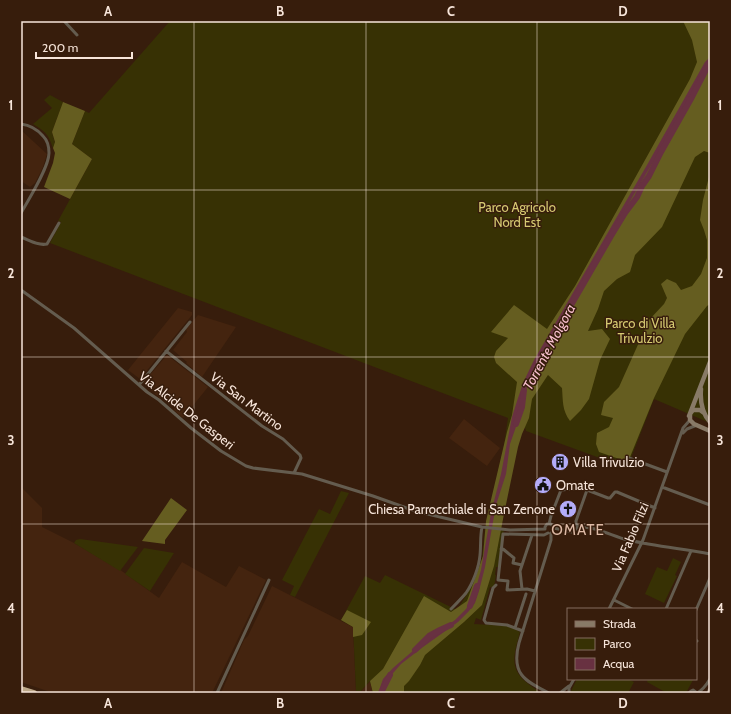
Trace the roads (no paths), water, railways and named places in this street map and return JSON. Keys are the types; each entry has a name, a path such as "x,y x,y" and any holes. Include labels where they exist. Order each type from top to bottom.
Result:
{"highway":[{"path":"21,689 34,693"}],"street":[{"path":"64,21 77,35"},
{"path":"21,124 32,127 42,134 48,144 49,154 45,170 21,213"},
{"path":"21,238 38,244 47,244 59,223"},
{"name":"Via Alcide De Gasperi","path":"21,290 74,328 147,392 159,400 191,428 229,457 251,468 306,475 373,496 414,511 483,527 499,529 545,529"},
{"path":"139,385 190,322"},
{"name":"Via San Martino","path":"166,351 262,426 283,439 300,455 301,458 294,473"},
{"name":"Via Fabio Filzi","path":"610,608 642,543 684,427 690,418 710,362"},
{"name":"Via Fabio Filzi","path":"704,379 700,395 704,414"},
{"path":"710,422 701,411 697,409 692,411 690,418 693,424 710,430"},
{"path":"682,434 686,430 703,422 705,419 704,414"},
{"path":"629,458 668,472"},
{"path":"662,487 710,504"},
{"path":"547,693 524,678 517,664 516,655 551,540 549,533 545,529 546,525 549,524 561,490 582,488 610,498 617,492 655,508"},
{"path":"578,527 576,521 587,490"},
{"path":"549,524 554,528 571,532 578,527 587,527 626,540 710,554"},
{"path":"451,609 465,594 475,574 480,556 480,540 483,527"},
{"path":"535,592 527,589 507,590 508,581 498,580 503,534 544,535 553,531 554,528"},
{"path":"522,589 520,571 532,535"},
{"path":"501,549 514,558 514,563 522,565"},
{"path":"666,608 692,551"},
{"path":"697,608 710,578"},
{"path":"217,693 269,580"},
{"path":"496,585 493,588 484,622 507,625 523,631"},
{"path":"515,628 526,594"},
{"path":"614,600 630,608"},
{"path":"689,693 692,690 697,693 700,692 710,679"},
{"path":"564,693 573,680"},
{"path":"560,693 569,686"},
{"path":"569,686 569,693"}],"water":[{"name":"Torrente Molgora","path":"710,57 710,65 606,242 538,362 528,384 510,444 506,474 496,505 485,567 475,603 458,622 401,664 387,680 382,693 378,693 383,679 393,668 415,649 455,620 466,609 473,598 481,570 491,513 501,474 512,417 524,381 534,360 705,62"}],"waterway":[{"name":"Torrente Molgora","path":"533,371 611,236 637,197 710,62"},
{"name":"Torrente Molgora","path":"516,424 522,407 524,390"},
{"name":"Torrente Molgora","path":"470,606 477,586"},
{"name":"Torrente Molgora","path":"415,650 429,636 451,625"},
{"name":"Torrente Molgora","path":"381,693 390,675"}],"place":[{"name":"Villa Trivulzio","path":"560,462"},
{"name":"Omate","path":"543,485"},
{"name":"Chiesa Parrocchiale di San Zenone","path":"568,509"}],"district":[{"name":"OMATE","path":"578,530"}],"park label":[{"name":"Parco Agricolo Nord Est","path":"517,214"},
{"name":"Parco di Villa Trivulzio","path":"640,330"}]}
